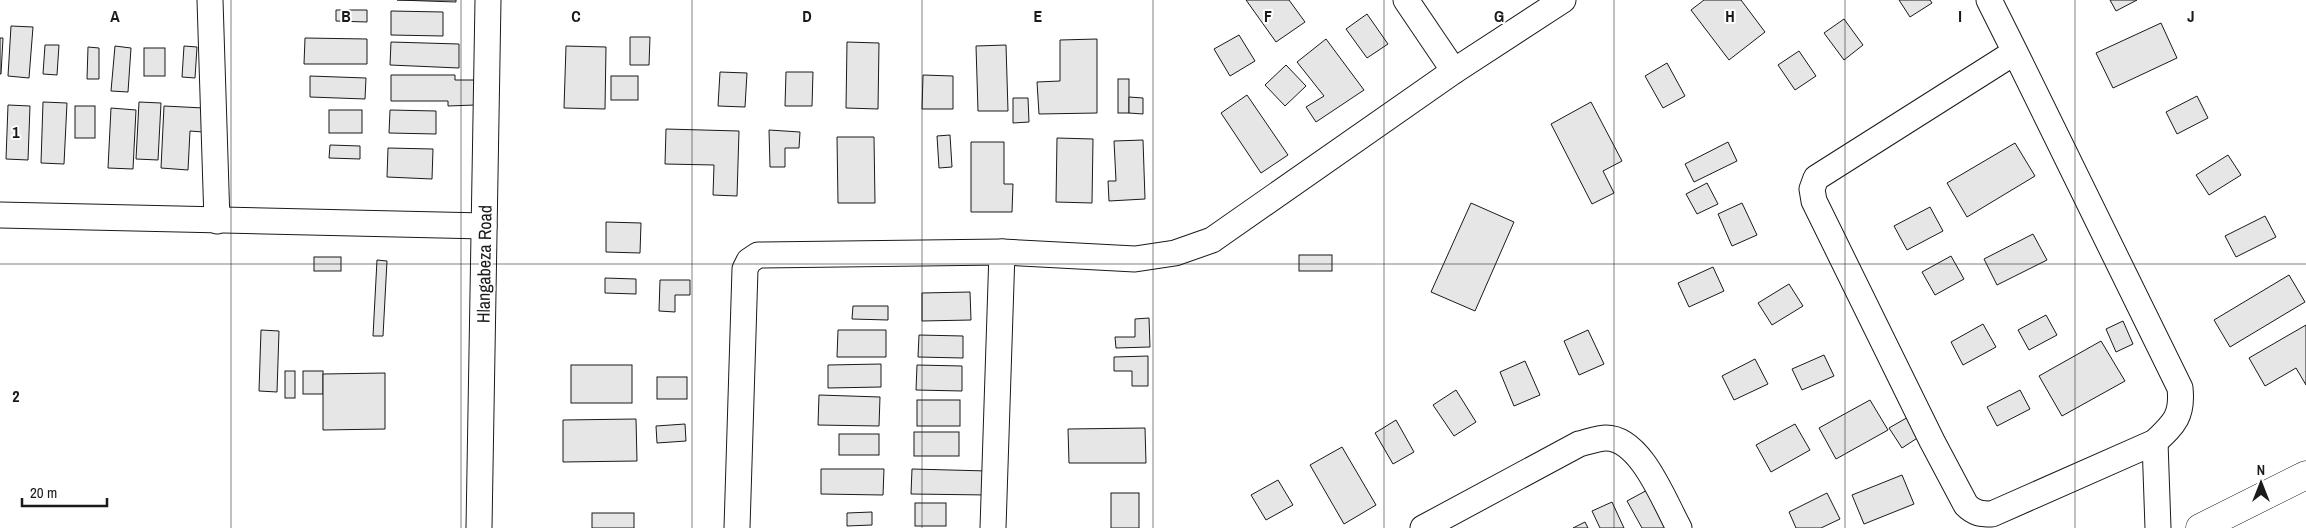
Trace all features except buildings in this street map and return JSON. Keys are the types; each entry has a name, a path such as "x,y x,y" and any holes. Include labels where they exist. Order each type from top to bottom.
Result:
{"street":[{"path":"210,0 217,221"},
{"name":"Hlangabeza Road","path":"479,528 488,0"},
{"path":"1406,0 1454,71"},
{"path":"737,528 745,270 749,261 758,255 1002,252 1136,259 1175,253 1212,240 1454,71 1563,0"},
{"path":"1989,0 2015,52 2180,388 2182,400 2180,413 2172,426 2155,442 1992,514 1973,512 1966,505 1932,441 1814,201 1812,189 1816,178 2015,52"},
{"path":"0,215 484,226"},
{"path":"993,528 1002,252"},
{"path":"1423,528 1579,444 1606,438 1621,441 1639,454 1679,528"},
{"path":"2155,442 2158,528"},
{"path":"2200,528 2306,475"}]}
